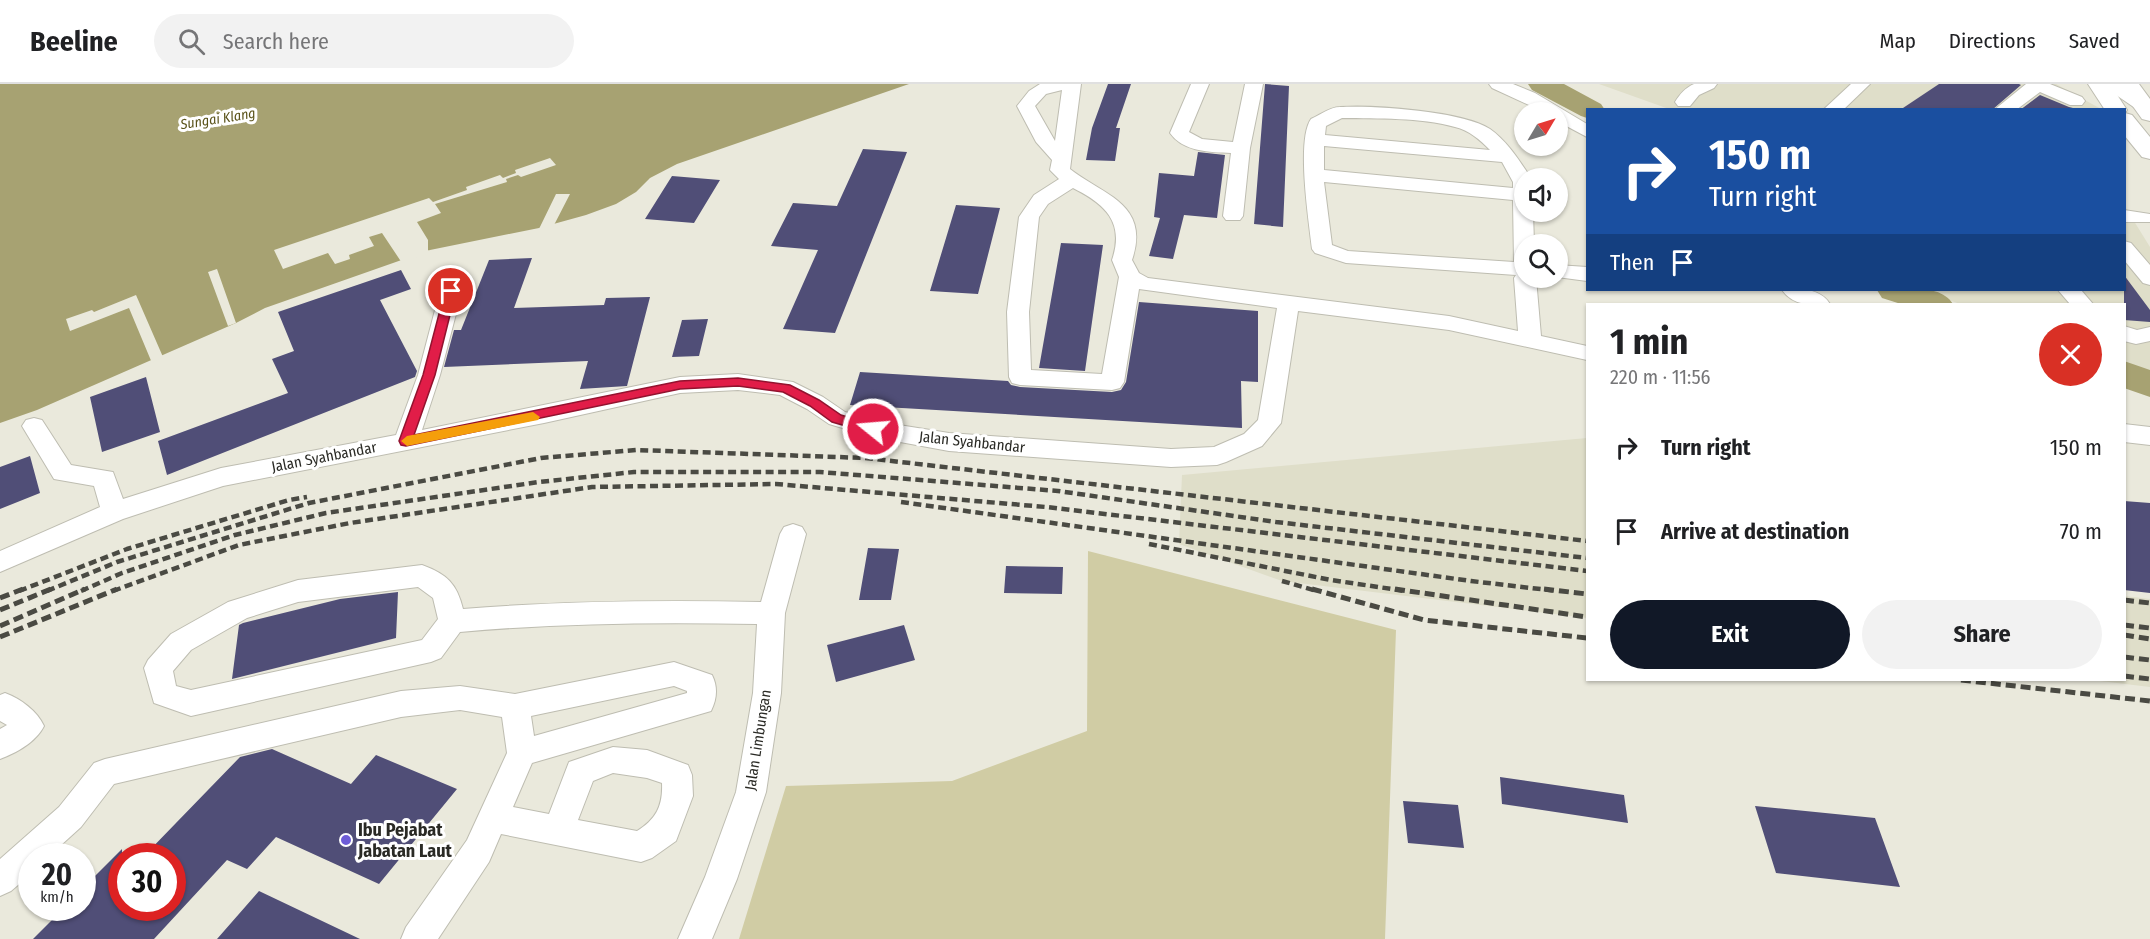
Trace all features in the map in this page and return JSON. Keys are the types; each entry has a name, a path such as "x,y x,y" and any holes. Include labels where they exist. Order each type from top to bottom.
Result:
{"main road":[{"path":"2099,84 2115,108"},
{"path":"2128,84 2147,110"},
{"path":"2126,122 2150,152"}],"street":[{"path":"1062,160 1045,142 1026,106 1033,93 1046,87 1072,84 1062,160 1060,170 1071,180 1093,190 1124,219 1128,248 1122,260 1130,277 1112,382 1020,377 1018,312 1029,217 1033,205 1071,180"},
{"path":"1200,84 1179,133 1184,139 1196,143 1241,148"},
{"path":"1233,216 1241,148 1254,84"},
{"path":"1498,84 1538,102"},
{"path":"1684,102 1693,91 1708,84"},
{"path":"1834,108 1861,84"},
{"path":"2109,84 2147,110"},
{"path":"2006,108 2036,85 2076,101"},
{"path":"1514,168 1508,157 1476,127 1460,122 1406,115 1339,112 1317,123 1314,175 1322,249 1346,257 1514,268"},
{"path":"1568,120 1586,131"},
{"path":"1315,140 1508,157"},
{"path":"1314,175 1514,194"},
{"path":"2126,249 2150,278"},
{"path":"1568,272 1586,274"},
{"path":"1130,277 1143,284 1168,288 1289,301 1449,323 1586,353"},
{"path":"1526,288 1530,340"},
{"path":"406,441 429,375 451,291"},
{"path":"1796,291 1817,303"},
{"path":"2069,291 2081,303"},
{"name":"Jalan Syahbandar","path":"0,562 114,512 221,477 680,385 738,382 785,388 815,403 837,418 873,429 949,442 1171,458 1217,456 1253,440 1269,423 1289,301"},
{"path":"2126,334 2136,338 2150,334"},
{"path":"34,426 63,473 104,478 114,512"},
{"name":"Jalan Limbungan","path":"695,939 721,879 751,792 766,693 771,613 793,534"},
{"path":"452,621 445,592 422,576 298,591 237,610 181,642 158,668 164,694 191,703 430,650 452,621 536,614 635,611 771,613"},
{"path":"0,880 70,817 105,773 402,704 460,698 515,707 674,674 702,684 702,702 522,753"},
{"path":"0,708 5,706 29,726 0,746"},
{"path":"418,939 478,851 522,753 515,707"},
{"path":"493,818 558,830"}],"shaded area":[{"path":"1599,84 2056,84 2099,108 1666,108"},
{"path":"2126,208 2150,247 2150,375 2126,366 2126,303 1957,303 1925,291 2126,291"},
{"path":"1586,438 1586,618 1282,581 1179,544 1182,475"},
{"path":"1088,551 1396,630 1385,939 739,939 786,786 952,781 1087,731"},
{"path":"2126,596 2150,599 2150,687 2100,681 2126,681"}],"water":[{"name":"Sungai Klang","path":"0,84 909,84 677,164 650,178 636,192 616,204 586,215 539,228 430,250 265,308 236,323 37,410 0,423"}],"pier":[{"path":"550,158 556,165 521,177 518,175 506,179 507,182 435,204 441,213 417,222 428,240 428,250 431,253 402,263 382,233 369,237 374,246 349,255 350,259 335,264 328,253 283,269 274,250 429,198 433,202 467,190 466,187 500,175 503,178 516,173 515,170"},
{"path":"556,194 570,194 553,227 538,231"},
{"path":"217,269 236,323 228,326 208,272"},
{"path":"136,295 163,357 152,363 129,308 70,331 66,319 92,310 94,312"}],"building":[{"path":"1108,84 1131,84 1116,128 1120,128 1115,161 1086,160 1092,128"},
{"path":"1265,84 1289,86 1283,227 1254,224"},
{"path":"1939,84 2021,85 1994,108 1903,108"},
{"path":"2040,95 2073,108 2023,108"},
{"path":"863,149 907,152 835,333 783,329 818,250 771,246 793,203 837,206"},
{"path":"1198,152 1225,155 1217,218 1184,215 1173,259 1149,256 1160,218 1154,217 1159,173 1194,176"},
{"path":"672,176 720,180 694,223 645,219"},
{"path":"956,205 1000,208 978,294 930,291"},
{"path":"1061,243 1103,245 1085,371 1039,368"},
{"path":"532,258 514,308 604,305 606,298 650,297 627,386 580,389 588,361 444,367 454,330 461,330 489,260"},
{"path":"401,270 411,289 380,300 417,371 415,377 167,475 158,441 288,393 272,359 294,351 278,312"},
{"path":"2126,278 2150,310 2150,322 2126,320 2126,303 2124,303"},
{"path":"1139,302 1258,311 1258,382 1241,381 1242,428 850,405 860,372 1008,381 1011,385 1020,387 1112,392 1121,390 1126,382"},
{"path":"708,319 699,356 672,357 682,320"},
{"path":"146,377 160,432 102,452 90,397"},
{"path":"30,456 40,493 0,509 0,467"},
{"path":"2126,501 2150,503 2150,593 2126,590"},
{"path":"868,548 899,549 891,600 859,600"},
{"path":"1006,566 1063,567 1062,594 1004,593"},
{"path":"398,592 396,638 232,679 239,625 340,599"},
{"path":"904,625 915,660 836,682 827,645"},
{"path":"272,749 351,784 376,755 457,789 379,884 276,837 247,869 227,860 186,904 186,843 157,843 240,757"},
{"path":"1500,777 1624,795 1628,823 1502,804"},
{"path":"1403,801 1458,805 1464,848 1408,843"},
{"path":"1755,806 1875,818 1900,887 1776,873"},
{"path":"108,863 108,921 171,921 154,939 33,939 51,921 96,921 96,875"},
{"path":"259,891 360,939 217,939"}],"waterway":[{"path":"1542,84 1587,108"},
{"path":"1897,291 1932,303"},
{"path":"2126,375 2150,384"}],"railway":[{"path":"47,591 117,562 309,503 541,458 636,450 866,458 1586,541"},
{"path":"81,591 122,573 235,535 326,513 539,482 634,472 820,472 1058,491 1276,522 1586,558"},
{"path":"113,591 239,545 350,523 592,487 776,484 1046,507 1586,571"},
{"path":"19,591 127,549 289,500 307,497"},
{"path":"901,502 1557,591"},
{"path":"1149,544 1331,580 1405,591"},
{"path":"1282,581 1317,591"},
{"path":"0,598 23,589"},
{"path":"0,610 51,589"},
{"path":"0,626 85,589"},
{"path":"0,637 117,589"},
{"path":"1312,589 1424,620 1586,638"},
{"path":"1395,589 1586,617"},
{"path":"1544,589 1586,594"},
{"path":"2126,600 2150,603"},
{"path":"2126,625 2150,628"},
{"path":"2126,635 2150,639"},
{"path":"2126,657 2150,660"},
{"path":"2126,676 2150,679"},
{"path":"1970,681 2150,701"}],"slow traffic":[{"path":"407,441 533,417"}],"place":[{"name":"Ibu Pejabat Jabatan Laut","path":"346,840"}],"route":[{"path":"451,291 421,402 406,441 544,415 680,385 738,382 785,388 815,403 837,418 873,429"}]}
